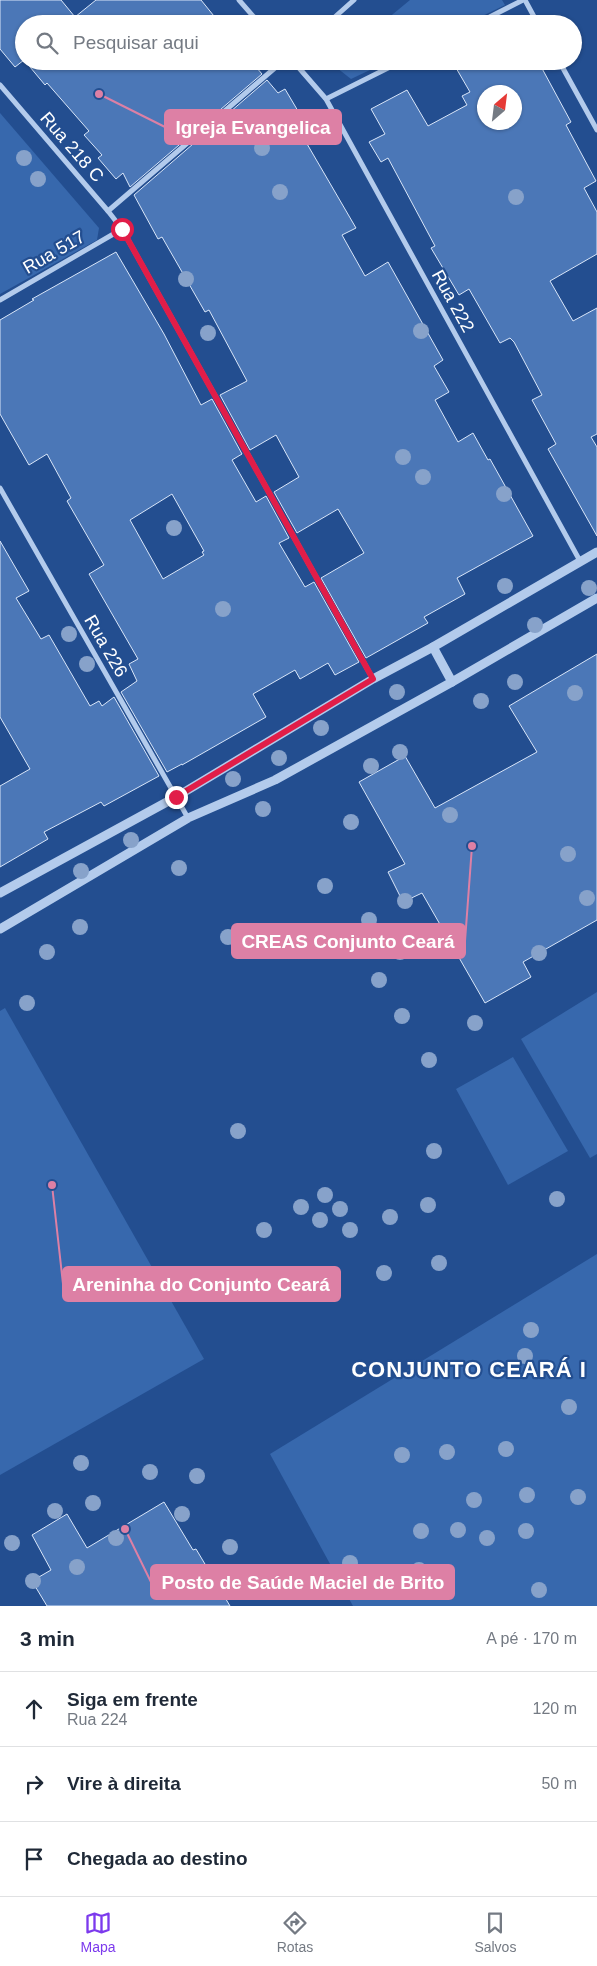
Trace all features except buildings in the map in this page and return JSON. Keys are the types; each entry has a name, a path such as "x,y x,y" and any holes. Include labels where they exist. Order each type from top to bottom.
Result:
{"street":[{"path":"239,0 252,15"},
{"path":"336,15 354,0"},
{"path":"494,15 524,0 533,15"},
{"path":"108,211 272,70"},
{"name":"Rua 222","path":"301,70 326,99 580,561"},
{"path":"326,99 384,70"},
{"path":"564,70 597,130"},
{"name":"Rua 218 C","path":"0,85 122,229 373,679"},
{"name":"Rua 517","path":"0,300 122,229"},
{"name":"Rua 226","path":"0,488 188,818"},
{"path":"0,894 176,797 373,679 433,648 597,552"},
{"path":"0,929 188,818 275,780 452,682 597,598"},
{"path":"433,648 452,682"}],"shaded area":[{"path":"410,0 502,0 505,5 484,15 392,15"},
{"path":"340,70 370,70 351,79"},
{"path":"0,113 99,228 97,240 0,294"},
{"path":"597,992 597,1154 590,1158 521,1039"},
{"path":"5,1008 204,1359 0,1475 0,1011"},
{"path":"513,1057 568,1151 508,1185 456,1089"},
{"path":"597,1254 597,1606 353,1606 270,1454"}],"place":[{"name":"Igreja Evangelica","path":"99,94"},
{"name":"CREAS Conjunto Ceará","path":"472,846"},
{"name":"Areninha do Conjunto Ceará","path":"52,1185"},
{"name":"Posto de Saúde Maciel de Brito","path":"125,1529"}],"district":[{"name":"CONJUNTO CEARÁ I","path":"469,1369"}],"route":[{"path":"122,229 373,679 176,797"}]}
